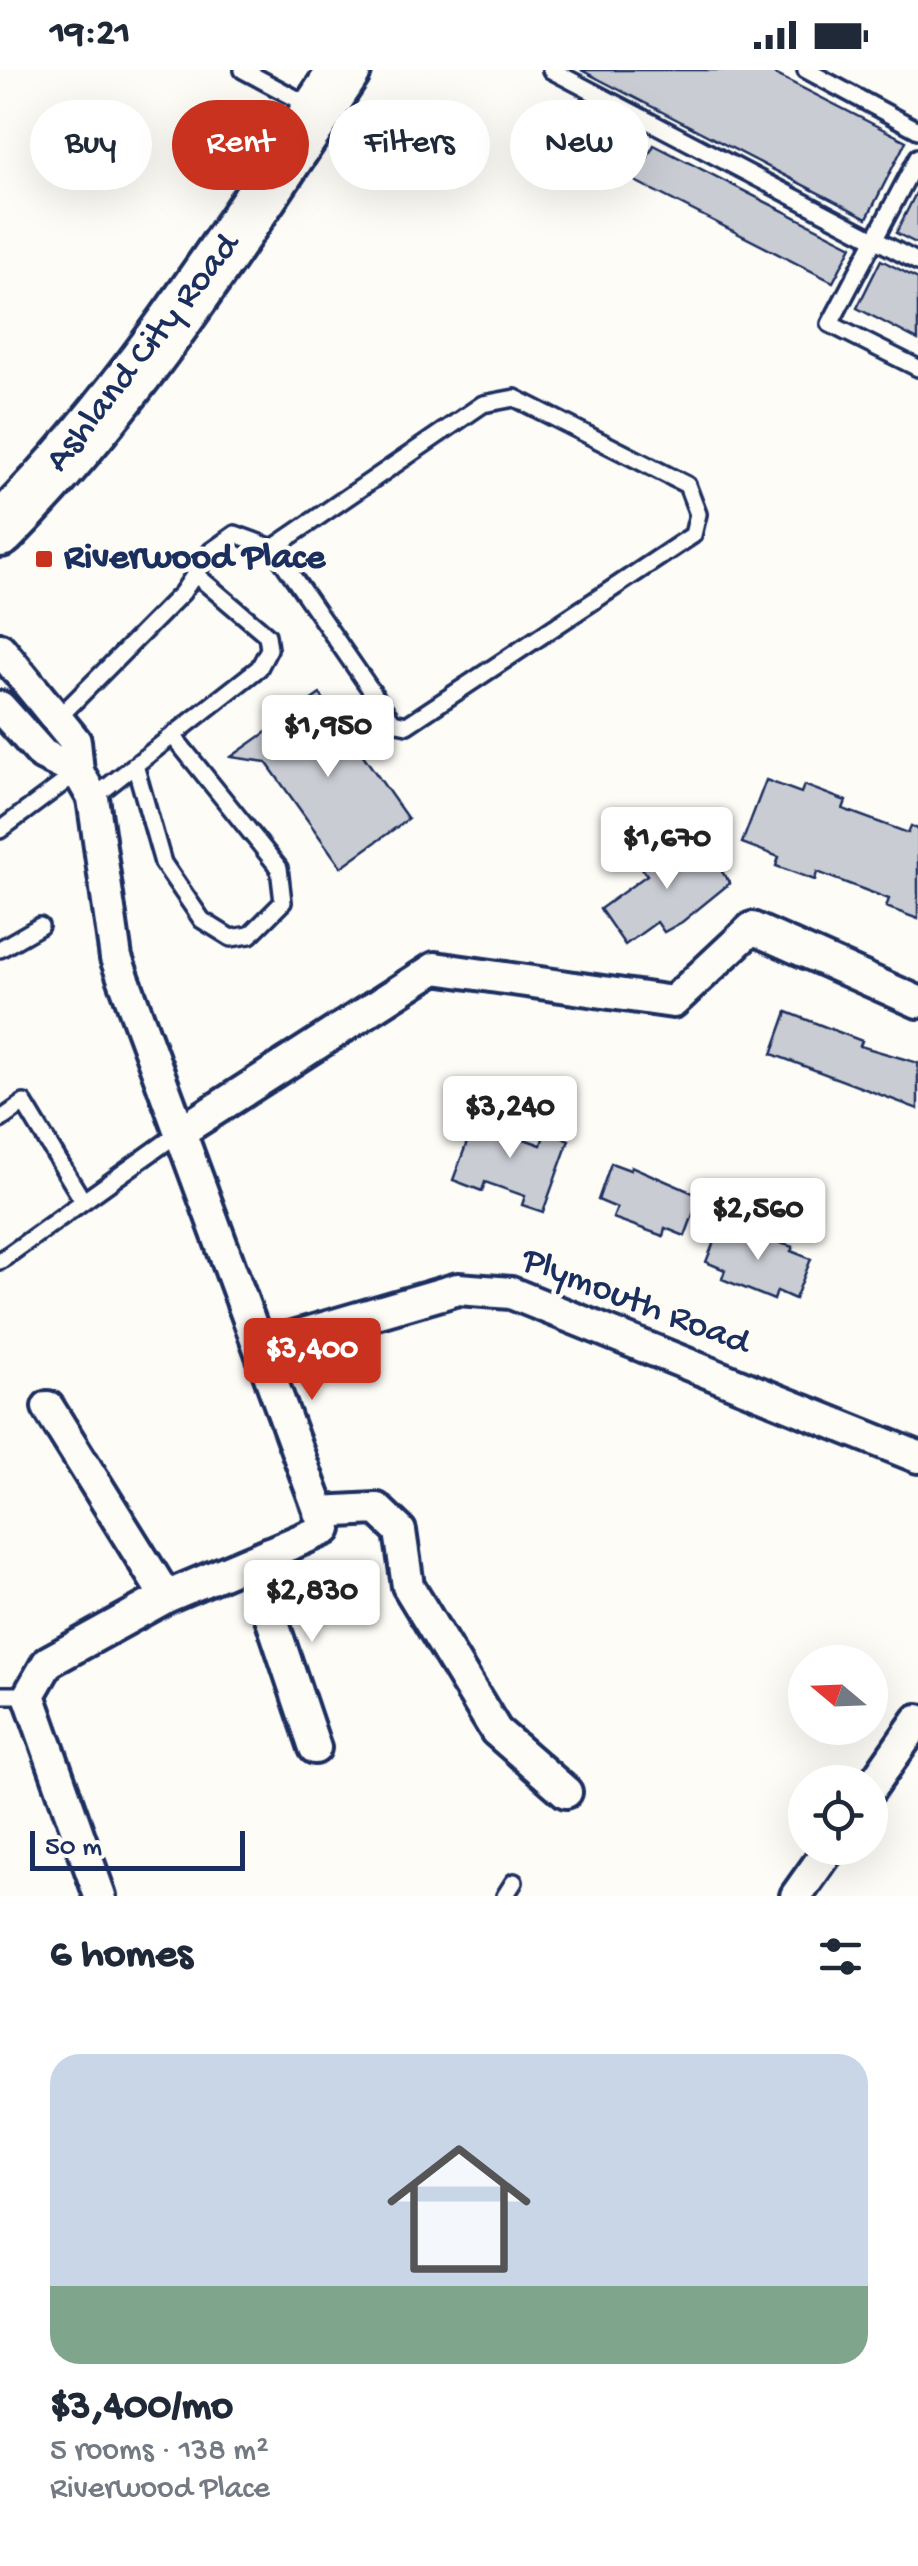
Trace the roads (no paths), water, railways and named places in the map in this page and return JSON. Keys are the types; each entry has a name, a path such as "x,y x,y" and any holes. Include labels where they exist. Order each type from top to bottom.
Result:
{"highway":[{"name":"Ashland City Road","path":"0,531 122,393 238,234 331,90"}],"street":[{"path":"0,648 74,741 116,958 326,1529 166,1598 48,1662 15,1695 100,1896"},
{"path":"0,707 44,755 85,785"},
{"path":"180,1132 435,968 673,1002 752,928 918,1002"},
{"name":"Plymouth Road","path":"259,1347 458,1289 510,1293 918,1457"},
{"path":"48,1407 166,1598"},
{"path":"320,1512 377,1510 400,1531 408,1586 496,1731 566,1792"},
{"path":"252,1560 315,1748"},
{"path":"887,1765 918,1720"},
{"path":"796,1896 818,1865"}],"lane":[{"path":"242,70 331,90"},
{"path":"551,70 918,262"},
{"path":"806,70 918,130"},
{"path":"918,156 830,324 918,368"},
{"path":"57,718 182,593 211,551 235,534 273,548 393,722 407,725 694,535 698,514 687,485 515,398 501,398 483,404 273,548"},
{"path":"0,830 85,785 135,765 260,668 270,649 268,635 195,574"},
{"path":"135,765 164,864 214,932 230,938 250,936 283,902 279,868 172,736"},
{"path":"0,948 40,926"},
{"path":"0,1120 24,1103 83,1202"},
{"path":"0,1261 180,1132"},
{"path":"504,1896 514,1882"}],"place":[{"name":"Riverwood Place","path":"44,559"}]}
